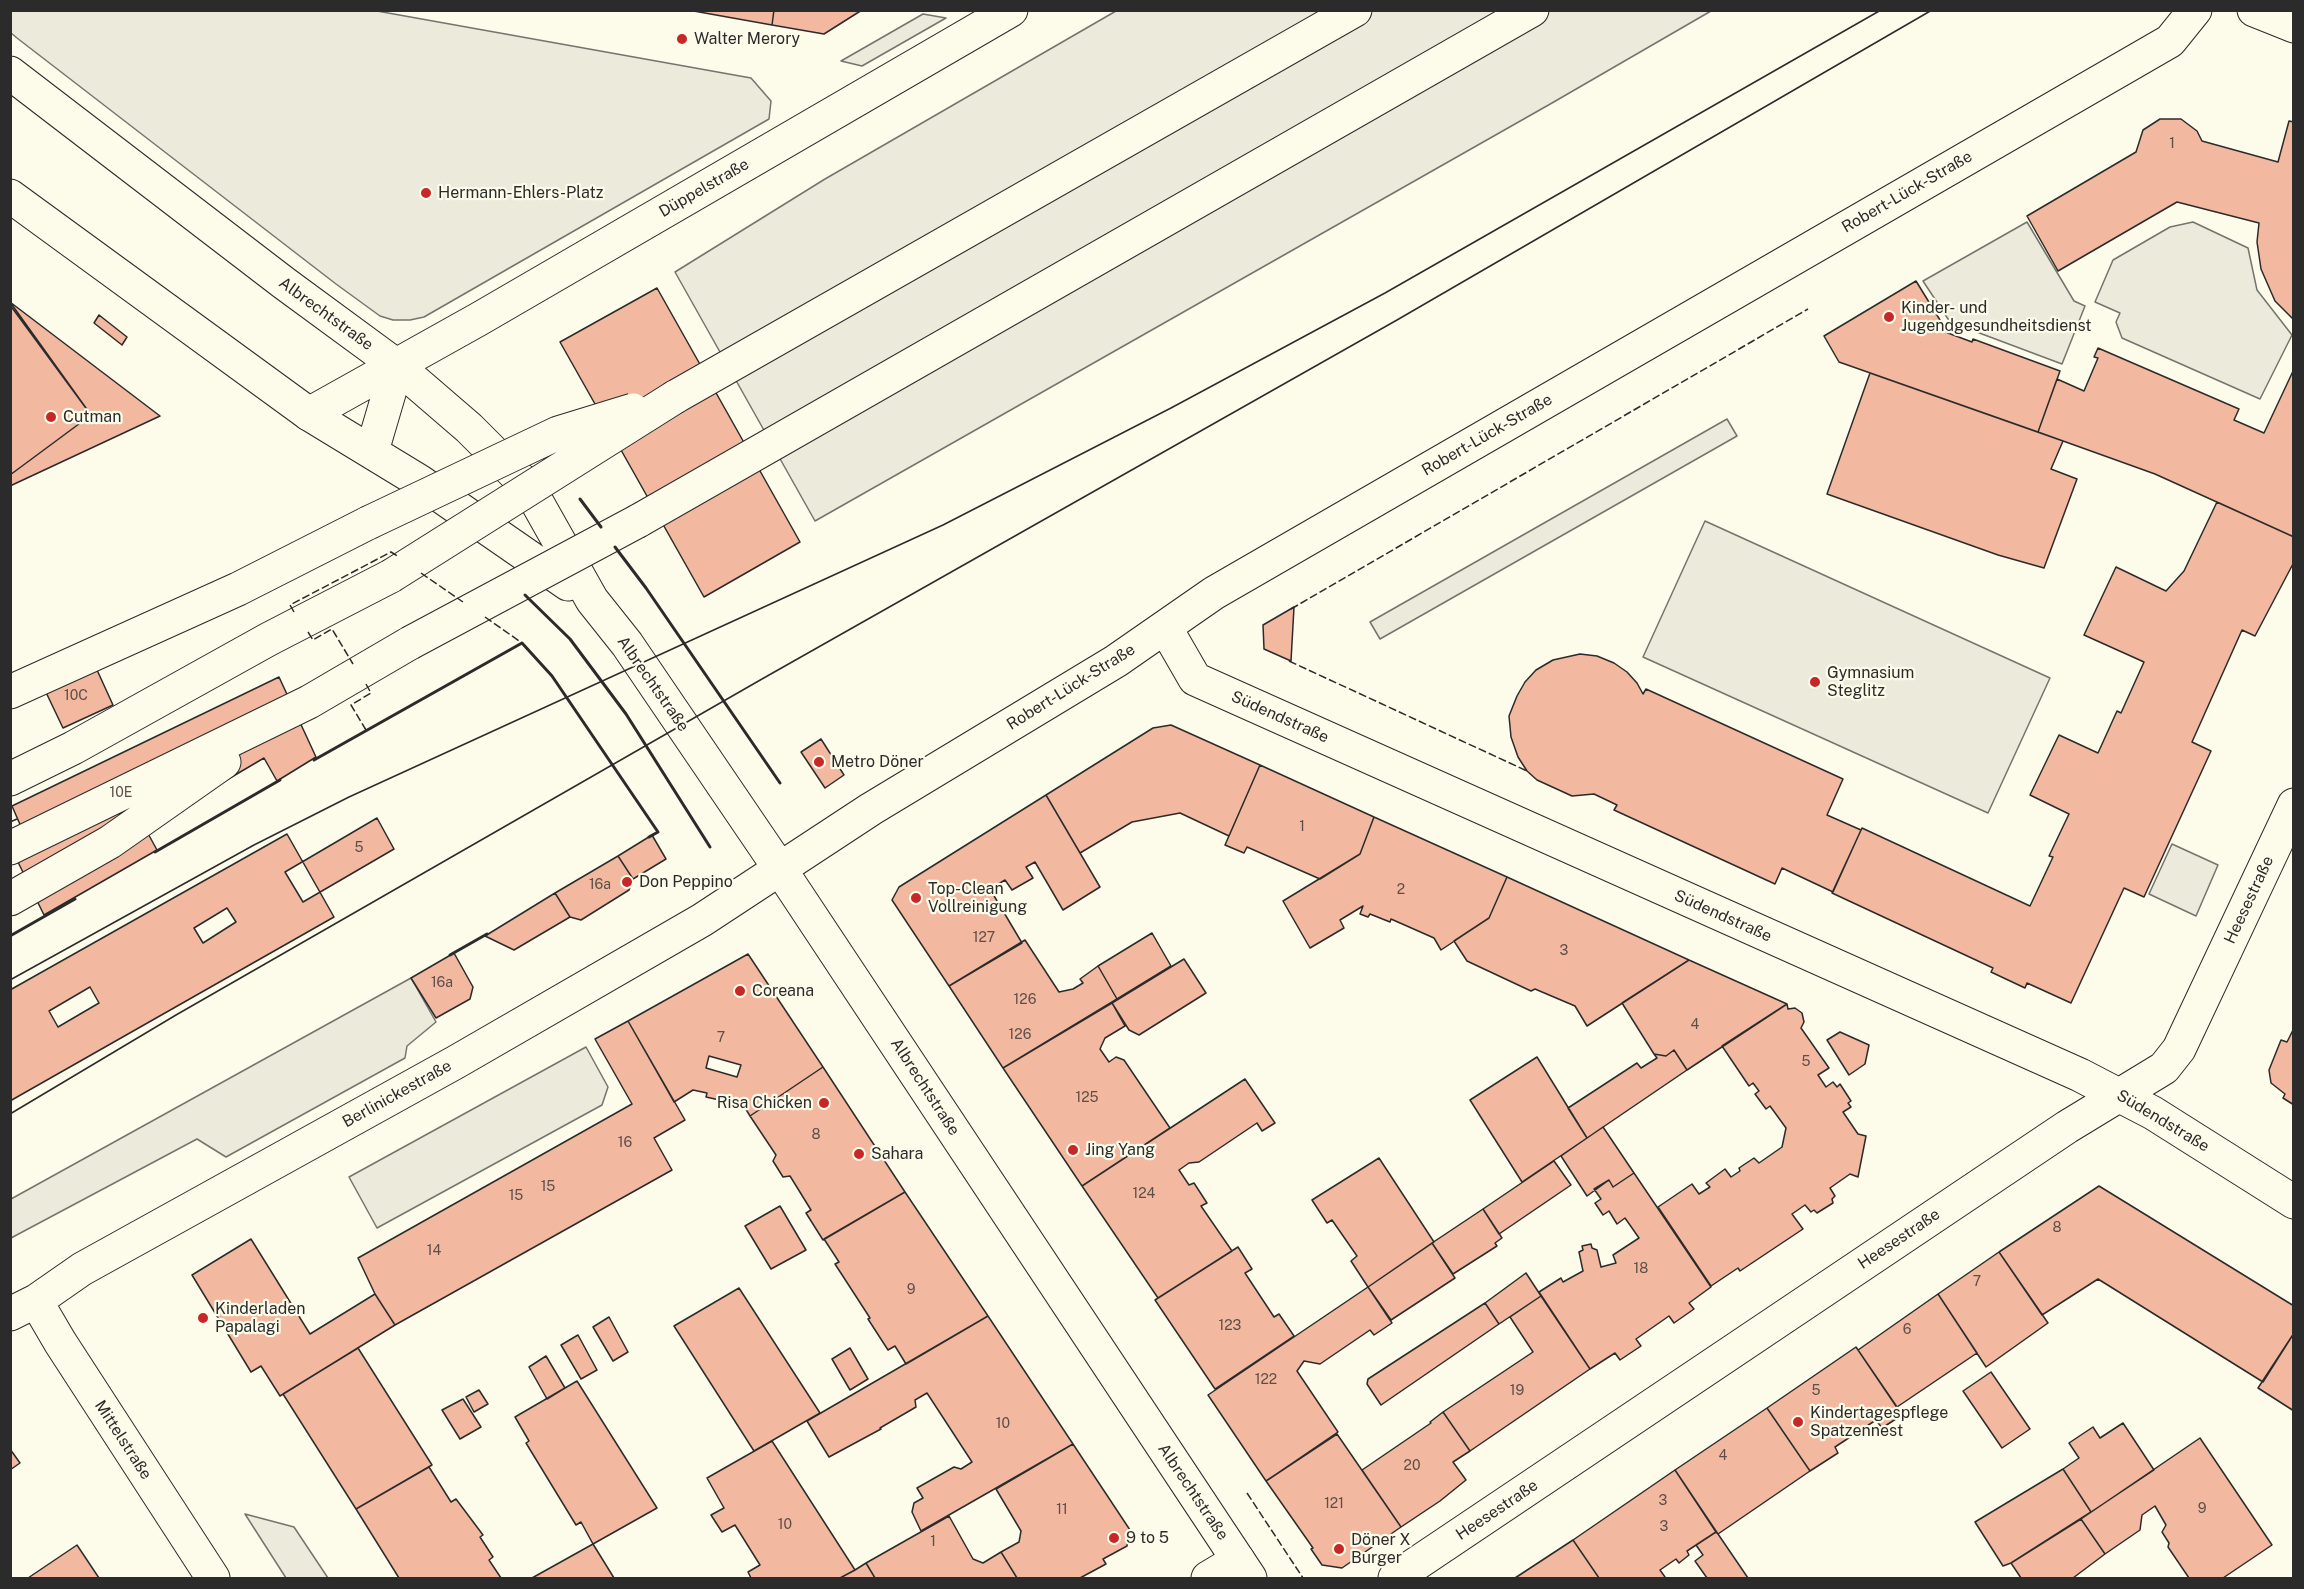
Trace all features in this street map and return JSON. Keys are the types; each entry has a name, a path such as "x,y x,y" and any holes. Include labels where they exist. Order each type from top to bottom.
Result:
{"main road":[{"name":"Düppelstraße","path":"309,414 398,366 1011,10"},
{"path":"10,779 73,748 269,639 391,576 675,397 1355,10"},
{"path":"10,849 309,702 410,643 649,515 1532,10"},
{"name":"Robert-Lück-Straße","path":"780,869 871,809 1116,661 1214,593 2170,41 2195,10"},
{"path":"2254,10 2294,26"},
{"name":"Albrechtstraße","path":"10,73 284,284 398,366 469,428 529,488 592,600 627,644 780,869 1244,1569"},
{"name":"Albrechtstraße","path":"10,196 309,414 419,481 592,600"},
{"path":"372,451 398,366"},
{"path":"10,692 238,589 368,523 558,433 675,397"},
{"name":"Südendstraße","path":"1165,627 1195,679 2120,1095 2168,1122 2294,1202"},
{"path":"10,899 110,842 309,702"},
{"name":"Heesestraße","path":"1395,1578 2067,1127 2164,1068 2179,1049 2294,805"},
{"name":"Berlinickestraße","path":"23,1307 82,1269 466,1056 693,926 780,869"},
{"name":"Mittelstraße","path":"23,1307 60,1342 213,1578"},
{"path":"1208,1578 1244,1569"}],"shaded area":[{"name":"Hermann-Ehlers-Platz","path":"11,10 377,11 751,78 771,101 769,119 424,317 393,320 380,316 336,284 17,38 11,33"},
{"path":"1116,11 1711,11 815,521 675,272 825,179"},
{"path":"923,14 946,18 862,66 841,61"},
{"path":"2027,222 2074,301 2085,306 2062,364 1950,322 1923,281"},
{"path":"2193,222 2248,248 2257,290 2292,335 2260,399 2122,338 2116,322 2120,313 2095,302 2113,260 2170,227"},
{"path":"1727,419 1737,436 1380,639 1370,622"},
{"path":"1705,521 2050,678 1988,813 1643,657"},
{"path":"2172,844 2218,865 2196,916 2149,894"},
{"path":"411,978 436,1022 407,1046 405,1058 226,1157 197,1139 11,1238 11,1199"},
{"path":"586,1047 608,1087 602,1105 377,1228 349,1177"},
{"path":"245,1514 294,1527 328,1578 286,1578"}],"building":[{"path":"688,10 774,10 772,25"},
{"path":"774,10 862,10 824,34 772,25"},
{"path":"2160,119 2181,119 2197,131 2202,141 2278,162 2289,121 2294,122 2294,320 2275,301 2261,269 2257,242 2259,223 2177,202 2058,271 2027,216 2136,152 2143,130"},
{"path":"1916,281 1948,333 1972,342 1973,339 2060,371 2038,432 1839,362 1824,336"},
{"path":"657,288 800,542 704,597 560,342"},
{"path":"10,302 160,416 10,486 10,475 91,415"},
{"path":"10,305 91,415 10,475"},
{"path":"99,315 127,337 122,345 94,323"},
{"path":"2098,348 2239,409 2234,420 2264,433 2294,369 2294,537 2155,474 2038,432 2057,379 2084,391 2098,358 2094,357"},
{"path":"1870,373 2063,441 2051,469 2077,479 2044,568 1998,555 1827,494"},
{"path":"2217,502 2294,537 2294,562 2255,636 2242,630 2192,742 2211,751 2144,897 2124,888 2071,1003 2027,983 2025,988 1991,972 1993,968 1832,893 1862,828 2030,906 2053,857 2049,856 2069,814 2030,795 2059,735 2098,753 2117,711 2121,713 2144,662 2084,635 2116,567 2166,591 2184,571"},
{"path":"1294,607 1291,661 1264,649 1263,625"},
{"path":"1580,654 1597,656 1614,663 1627,672 1643,694 1646,689 1843,779 1827,815 1861,830 1833,892 1782,868 1775,884 1614,810 1617,805 1594,794 1572,796 1537,780 1527,771 1518,757 1511,737 1509,716 1517,696 1525,682 1536,670 1553,660"},
{"path":"92,659 113,705 63,728 42,684"},
{"path":"279,677 316,757 277,781 264,758 145,828 157,850 44,915 15,856 22,829 12,806"},
{"path":"1171,725 1260,765 1229,836 1180,813 1132,822 1080,853 1046,795 1153,728"},
{"path":"821,739 844,775 825,788 801,752"},
{"path":"1260,765 1374,817 1360,854 1320,879 1247,847 1244,853 1225,845"},
{"path":"1046,795 1100,887 1063,910 1035,862 1026,867 1033,878 1012,890 1005,880 990,889 1022,943 949,986 892,900 899,887"},
{"path":"1374,817 1507,877 1489,918 1441,950 1434,938 1391,919 1390,922 1370,914 1368,917 1360,914 1363,906 1340,920 1344,928 1310,948 1283,901 1360,854"},
{"path":"377,818 394,849 303,902 285,872"},
{"path":"287,834 334,917 10,1101 10,990"},
{"path":"652,835 666,859 633,879 618,856"},
{"path":"618,856 633,879 629,890 581,920 570,917 555,893"},
{"path":"1507,877 1689,960 1587,1026 1575,1006 1535,989 1531,991 1467,961 1454,941 1489,918"},
{"path":"555,893 570,917 514,950 485,936"},
{"path":"227,908 236,922 203,943 194,928"},
{"path":"1152,933 1171,966 1117,999 1098,966"},
{"path":"1025,940 1059,992 1073,989 1083,983 1080,979 1098,966 1117,999 1003,1068 949,986"},
{"path":"454,953 473,987 470,999 436,1018 411,978"},
{"path":"748,954 823,1067 750,1116 741,1101 725,1098 724,1101 706,1097 707,1093 693,1090 674,1102 628,1021","holes":["709,1056 741,1065 737,1077 706,1068"]},
{"path":"1184,959 1206,993 1139,1035 1129,1030 1112,1003"},
{"path":"1689,960 1787,1004 1687,1070 1674,1050 1666,1056 1654,1054 1622,1003"},
{"path":"90,987 99,1003 58,1027 49,1011"},
{"path":"1112,1003 1125,1026 1105,1038 1100,1049 1109,1062 1116,1057 1124,1060 1170,1128 1082,1186 1003,1068"},
{"path":"1787,1004 1788,1009 1795,1008 1802,1013 1804,1022 1801,1028 1829,1068 1818,1075 1826,1087 1833,1082 1837,1087 1840,1084 1851,1101 1848,1103 1851,1107 1843,1112 1858,1134 1866,1136 1858,1177 1850,1174 1830,1188 1835,1196 1832,1199 1833,1203 1817,1213 1814,1210 1811,1212 1805,1205 1792,1214 1803,1229 1740,1271 1738,1268 1711,1286 1658,1207 1692,1184 1699,1194 1710,1187 1706,1183 1725,1169 1731,1177 1740,1171 1739,1168 1754,1158 1759,1163 1782,1147 1786,1128 1770,1106 1766,1109 1755,1094 1759,1091 1753,1083 1749,1086 1722,1046"},
{"path":"628,1021 685,1120 654,1138 672,1170 395,1325 375,1294 358,1258 632,1104 595,1039"},
{"path":"2294,1028 2294,1105 2283,1098 2285,1094 2271,1083 2269,1070 2281,1040 2287,1042"},
{"path":"1840,1032 1869,1045 1865,1064 1849,1075 1827,1040"},
{"path":"1674,1050 1687,1070 1587,1138 1568,1108 1637,1063 1641,1068 1657,1058 1654,1054 1666,1056"},
{"path":"1537,1057 1587,1138 1522,1182 1470,1100"},
{"path":"823,1067 905,1192 823,1240 806,1213 811,1210 790,1176 783,1177 773,1161 776,1155 750,1116"},
{"path":"1245,1079 1275,1123 1262,1131 1257,1123 1199,1162 1189,1163 1179,1170 1189,1185 1194,1183 1207,1203 1201,1206 1232,1251 1158,1298 1082,1186"},
{"path":"1603,1127 1634,1173 1613,1187 1609,1180 1587,1196 1561,1156"},
{"path":"1379,1158 1434,1242 1368,1287 1351,1261 1357,1256 1332,1220 1327,1223 1312,1200"},
{"path":"1554,1161 1571,1185 1499,1234 1483,1209"},
{"path":"1634,1173 1711,1287 1689,1303 1694,1309 1674,1323 1669,1316 1636,1339 1641,1346 1620,1360 1615,1353 1590,1369 1539,1292 1561,1278 1563,1282 1583,1271 1579,1252 1583,1250 1582,1246 1591,1244 1592,1248 1597,1250 1601,1267 1616,1263 1613,1255 1639,1238 1625,1218 1617,1224 1609,1211 1603,1215 1595,1203 1601,1199 1594,1189 1609,1180 1613,1187"},
{"path":"2099,1186 2294,1306 2294,1333 2263,1382 2098,1279 2042,1315 1999,1252"},
{"path":"905,1192 988,1316 906,1364 895,1346 888,1350 835,1264 839,1262 824,1239"},
{"path":"780,1206 806,1250 771,1269 745,1226"},
{"path":"1483,1209 1502,1238 1495,1243 1497,1246 1453,1274 1432,1243"},
{"path":"251,1239 310,1334 375,1294 395,1325 280,1396 261,1366 251,1372 192,1275"},
{"path":"1432,1243 1455,1278 1391,1320 1368,1287"},
{"path":"1238,1247 1252,1269 1245,1273 1274,1317 1279,1314 1294,1336 1215,1389 1155,1300"},
{"path":"1999,1252 2048,1323 1986,1367 1938,1294"},
{"path":"1526,1273 1541,1296 1499,1324 1485,1303"},
{"path":"1368,1287 1392,1323 1374,1335 1370,1330 1320,1364 1304,1361 1297,1371 1338,1432 1266,1481 1208,1395"},
{"path":"739,1288 820,1413 754,1451 674,1326"},
{"path":"1938,1294 1977,1353 1897,1407 1858,1350"},
{"path":"1541,1296 1590,1369 1470,1451 1443,1412 1533,1352 1510,1317"},
{"path":"1485,1303 1499,1324 1381,1405 1367,1384 1368,1379"},
{"path":"988,1316 1073,1444 921,1531 912,1512 914,1503 923,1498 917,1488 954,1467 961,1469 972,1462 927,1393 915,1400 916,1407 829,1457 807,1421"},
{"path":"609,1317 628,1352 613,1361 593,1327"},
{"path":"2294,1333 2294,1411 2258,1388"},
{"path":"578,1335 597,1370 581,1379 561,1345"},
{"path":"1856,1347 1902,1415 1882,1428 1876,1420 1835,1447 1838,1453 1810,1471 1767,1408"},
{"path":"358,1348 432,1465 356,1509 283,1394"},
{"path":"850,1348 868,1379 850,1390 832,1359"},
{"path":"546,1356 565,1388 547,1399 529,1367"},
{"path":"1991,1372 2030,1429 2002,1448 1963,1391"},
{"path":"577,1381 657,1508 593,1544 581,1522 576,1525 526,1443 529,1441 515,1417"},
{"path":"479,1390 488,1404 474,1412 466,1397"},
{"path":"463,1399 481,1427 460,1439 442,1410"},
{"path":"1767,1408 1810,1471 1718,1534 1675,1470"},
{"path":"1443,1412 1470,1451 1453,1462 1466,1480 1401,1527 1362,1470 1431,1423"},
{"path":"2123,1423 2154,1470 2091,1512 2063,1469 2079,1458 2069,1443 2093,1427 2100,1438"},
{"path":"1337,1434 1401,1527 1342,1568 1322,1565 1311,1549 1313,1548 1266,1481"},
{"path":"2200,1438 2272,1545 2223,1578 2189,1578 2168,1547 2169,1543 2162,1532 2166,1525 2155,1506 2142,1515 2140,1530 2105,1554 2081,1519"},
{"path":"772,1441 855,1570 840,1578 751,1578 748,1572 760,1565 735,1525 722,1532 711,1515 724,1508 707,1478"},
{"path":"1073,1444 1130,1530 1127,1546 1103,1559 1106,1564 1080,1578 1017,1578 1001,1552 1019,1542 1021,1531 996,1489"},
{"path":"10,1449 20,1463 10,1470"},
{"path":"429,1467 451,1502 456,1499 483,1535 480,1537 493,1557 489,1560 501,1578 399,1578 356,1509"},
{"path":"2063,1469 2091,1512 2003,1566 1975,1522"},
{"path":"1675,1470 1716,1532 1687,1551 1689,1555 1679,1563 1676,1559 1660,1570 1665,1577 1599,1578 1573,1540"},
{"path":"949,1516 973,1559 983,1563 1001,1552 1017,1578 875,1578 866,1563"},
{"path":"2081,1519 2105,1554 2073,1578 2021,1578 2011,1563"},
{"path":"1716,1532 1748,1578 1707,1578 1695,1561 1703,1555 1696,1545"},
{"path":"1573,1540 1599,1578 1515,1578"},
{"path":"593,1544 614,1578 532,1578"},
{"path":"77,1545 99,1578 28,1578"},
{"path":"866,1563 875,1578 840,1578 855,1570"}],"tram line":[{"path":"10,980 254,845 349,797 943,525 1171,408 1385,293 1881,10"},
{"path":"10,1114 176,1015 762,679 1397,320 1932,10"}],"fence":[{"path":"1291,609 1808,309"},
{"path":"294,612 290,605 391,552 399,557"},
{"path":"421,573 463,602"},
{"path":"485,617 522,643"},
{"path":"308,632 313,640 332,629 353,664"},
{"path":"1289,661 1527,771"},
{"path":"366,684 371,693 351,705 366,730"},
{"path":"10,822 17,819"},
{"path":"1247,1493 1303,1578"}],"wall":[{"path":"580,499 601,527"},
{"path":"615,547 646,588 780,783"},
{"path":"525,595 570,639 626,714 710,847"},
{"path":"314,760 522,643 552,676 658,832 649,837"},
{"path":"155,852 280,780"},
{"path":"10,936 75,899"},
{"path":"450,955 487,934"}],"place":[{"name":"Walter Merory","path":"682,39"},
{"name":"Hermann-Ehlers-Platz","path":"426,193"},
{"name":"Kinder- und Jugendgesundheitsdienst","path":"1889,317"},
{"name":"Cutman","path":"51,417"},
{"name":"Gymnasium Steglitz","path":"1815,682"},
{"name":"Metro Döner","path":"819,762"},
{"name":"Don Peppino","path":"627,882"},
{"name":"Top-Clean Vollreinigung","path":"916,898"},
{"name":"Coreana","path":"740,991"},
{"name":"Risa Chicken","path":"824,1103"},
{"name":"Jing Yang","path":"1073,1150"},
{"name":"Sahara","path":"859,1154"},
{"name":"Kinderladen Papalagi","path":"203,1318"},
{"name":"Kindertagespflege Spatzennest","path":"1798,1422"},
{"name":"9 to 5","path":"1114,1538"},
{"name":"Döner X Burger","path":"1339,1549"}]}
